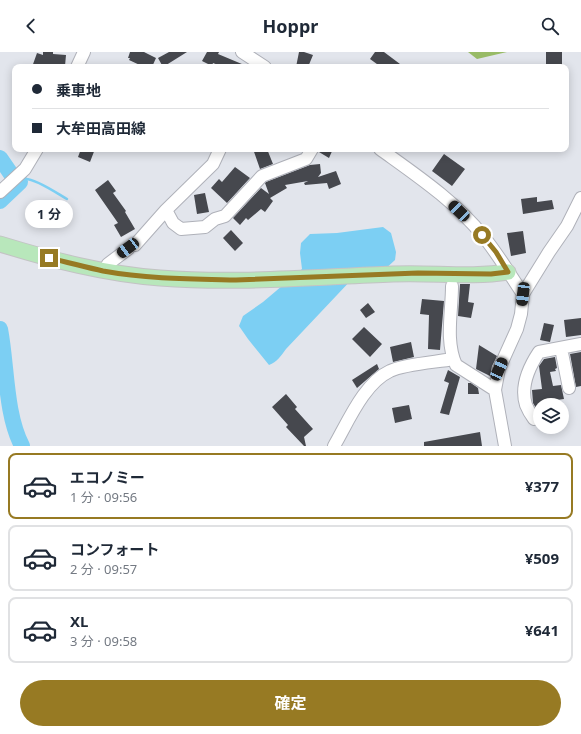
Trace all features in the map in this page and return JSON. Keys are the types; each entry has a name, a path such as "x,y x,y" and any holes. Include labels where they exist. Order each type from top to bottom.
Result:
{"main road":[{"path":"0,244 36,255 104,271 159,278 236,280 418,273 491,274 508,272"}],"street":[{"path":"78,64 84,52"},
{"path":"242,52 253,63"},
{"path":"0,192 15,180 25,169 35,152"},
{"path":"104,271 108,264 132,247 166,210 213,164 219,152"},
{"path":"166,210 173,223 181,230 205,227 215,219 225,216 262,176 306,159 310,152"},
{"path":"384,152 429,184 468,219 496,252 523,294"},
{"path":"505,446 495,390 499,369 517,329 521,314 523,294 567,226 581,198"},
{"path":"452,286 452,304 449,324 453,359 456,365 495,390"},
{"path":"533,417 526,405 524,392 527,374 532,362 539,352 581,344"},
{"path":"561,348 569,388"},
{"path":"334,446 367,390 381,376 391,370 453,359"}],"green space":[{"path":"468,52 507,52 477,59"}],"water":[{"path":"383,227 391,233 396,252 395,260 382,272 354,277 279,358 269,365 239,326 243,316 263,302 302,269 300,253 301,243 310,234 337,233"}],"building":[{"path":"43,52 53,52 53,54 66,55 65,64 33,64 37,53 43,55"},
{"path":"130,52 144,52 156,58 153,64 138,64 128,58"},
{"path":"169,52 187,52 168,64 161,64 158,58"},
{"path":"207,52 219,52 218,54 242,64 208,64 202,61"},
{"path":"299,52 313,55 309,64 297,64"},
{"path":"375,52 384,52 400,64 377,64 370,59"},
{"path":"546,52 562,52 562,64 546,64"},
{"path":"80,152 94,152 90,162 78,157"},
{"path":"254,152 268,152 273,164 260,169"},
{"path":"319,152 332,152 329,158"},
{"path":"444,154 465,169 452,186 432,171"},
{"path":"320,164 321,173 318,177 336,171 341,184 329,189 327,183 305,185 304,183 308,181 285,185 287,188 270,198 273,201 265,212 261,209 248,220 246,218 240,225 233,218 261,188 269,194 265,183 266,182 310,165"},
{"path":"235,167 250,178 227,203 211,188 219,179 222,182"},
{"path":"108,180 116,191 113,193 126,211 125,212 135,229 121,237 114,225 118,223 95,190"},
{"path":"205,193 209,212 197,214 194,195"},
{"path":"537,197 537,202 552,200 554,209 523,214 521,199"},
{"path":"231,230 243,243 235,251 223,238"},
{"path":"523,231 526,253 511,256 507,233"},
{"path":"460,284 470,284 468,302 474,303 471,318 458,316"},
{"path":"422,299 444,301 440,350 428,349 429,315 420,314"},
{"path":"368,303 375,312 366,318 360,310"},
{"path":"581,318 581,335 566,337 564,320"},
{"path":"544,323 554,325 550,342 540,340"},
{"path":"364,327 382,344 370,357 352,339"},
{"path":"411,342 414,357 393,362 390,347"},
{"path":"479,345 497,356 492,366 490,376 476,369"},
{"path":"581,352 581,386 576,387 570,354"},
{"path":"555,357 557,368 555,369 556,371 550,372 553,386 561,385 564,398 533,398 533,403 532,390 542,389 539,366 544,359"},
{"path":"377,364 379,369 357,388 352,380"},
{"path":"448,370 460,377 449,415 440,413 449,383 444,381"},
{"path":"468,383 471,383 478,388 479,394 468,394"},
{"path":"286,394 297,407 295,409 313,429 304,437 306,446 304,446 286,427 288,425 272,407"},
{"path":"409,405 412,419 395,423 392,408"},
{"path":"480,432 482,446 424,446 424,442"}],"waterway":[{"path":"0,158 11,174 20,182 0,201"},
{"path":"20,182 24,179 35,181 67,199"},
{"path":"0,329 9,404 16,433 22,446"}],"route":[{"path":"49,258 104,271 159,278 210,280 418,273 477,275 508,272 496,252 482,235"}]}
